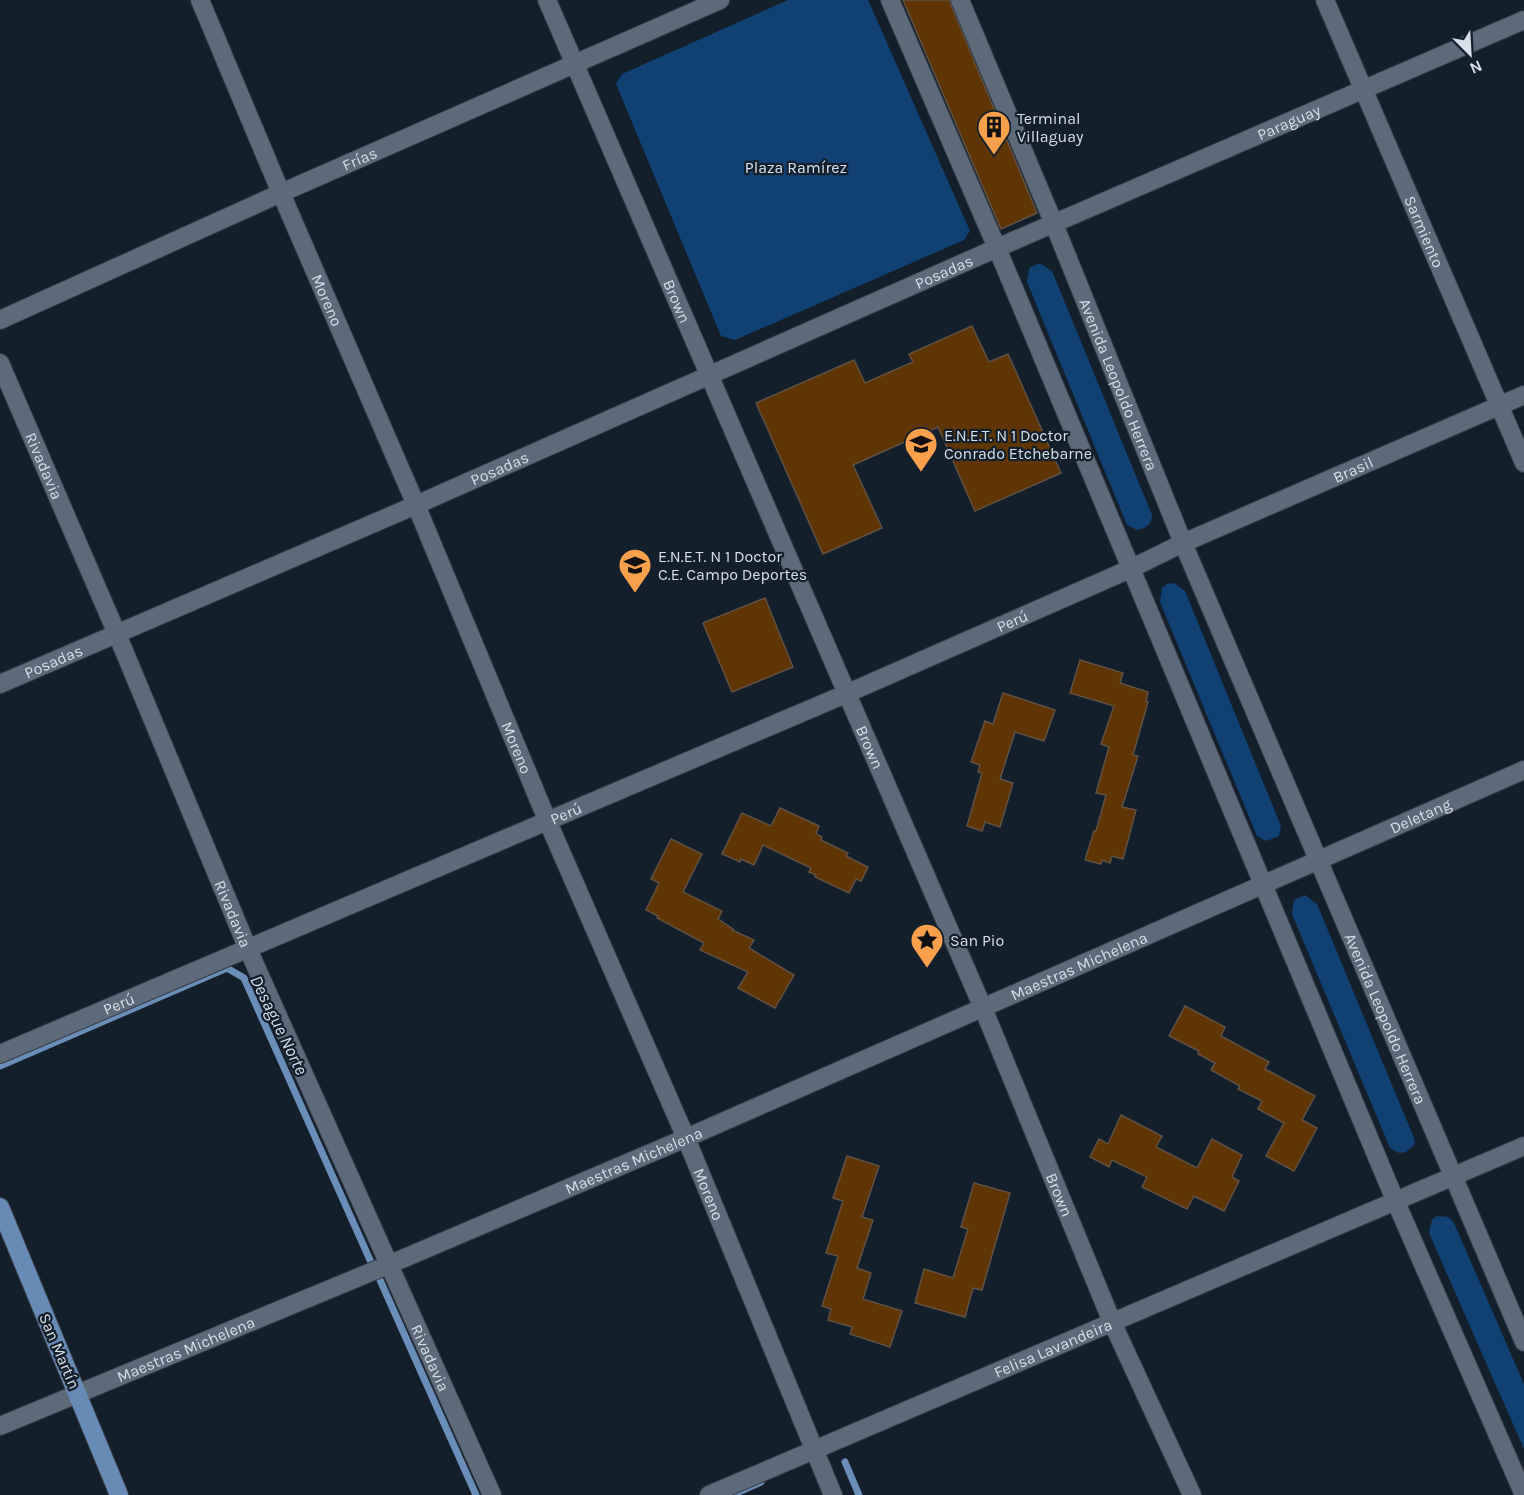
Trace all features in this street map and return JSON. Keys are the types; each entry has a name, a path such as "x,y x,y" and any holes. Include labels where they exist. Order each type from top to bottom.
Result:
{"main road":[{"name":"San Martín","path":"0,1207 119,1495"}],"street":[{"name":"Moreno","path":"200,0 416,505 548,822 686,1138 833,1495"},
{"name":"Brown","path":"547,0 983,1008 1112,1322 1192,1495"},
{"name":"Frías","path":"0,320 281,193 720,0"},
{"path":"890,0 997,248 1395,1200 1524,1495"},
{"name":"Avenida Leopoldo Herrera","path":"960,0 1054,224 1183,543 1524,1342"},
{"name":"Sarmiento","path":"1325,0 1524,464"},
{"name":"Paraguay","path":"1054,224 1524,20"},
{"path":"997,248 1054,224"},
{"name":"Posadas","path":"0,684 416,505 997,248"},
{"name":"Rivadavia","path":"0,363 117,634 248,949 492,1495"},
{"name":"Brasil","path":"1183,543 1524,395"},
{"path":"1130,569 1183,543"},
{"name":"Perú","path":"0,1054 548,822 1130,569"},
{"name":"Deletang","path":"1319,859 1524,770"},
{"path":"1263,884 1319,859"},
{"name":"Maestras Michelena","path":"0,1426 686,1138 1263,884"},
{"path":"1395,1200 1524,1146"},
{"name":"Felisa Lavandeira","path":"709,1495 1395,1200"}],"green space":[{"name":"Plaza Ramírez","path":"788,0 868,0 970,231 964,240 735,340 721,336 616,84 622,74"},
{"path":"1040,263 1052,271 1152,515 1150,524 1143,528 1137,530 1127,525 1027,282 1029,268"},
{"path":"1174,583 1185,591 1281,826 1279,836 1266,841 1257,836 1160,602 1162,588"},
{"path":"1305,895 1317,904 1414,1138 1415,1144 1406,1152 1399,1153 1390,1148 1292,914 1294,900"},
{"path":"1437,1216 1448,1217 1454,1223 1524,1384 1524,1449 1429,1233 1432,1220"}],"building":[{"name":"Terminal Villaguay","path":"903,0 949,0 1037,213 1001,229"},
{"path":"972,326 989,362 1008,354 1061,473 975,511 938,427 853,465 882,528 823,554 756,403 854,360 865,383 913,362 909,354"},
{"path":"765,598 793,667 732,692 703,623"},
{"path":"1080,660 1123,673 1120,683 1148,692 1146,701 1148,702 1133,755 1138,756 1122,807 1136,810 1123,859 1112,856 1110,863 1102,860 1101,864 1085,860 1106,795 1096,793 1109,747 1101,744 1114,706 1070,693"},
{"path":"1003,693 1055,710 1044,741 1015,732 1000,779 1013,783 1000,827 985,822 982,831 967,826 982,773 978,772 980,765 971,762 985,721 993,724"},
{"path":"780,808 819,826 816,834 822,837 821,840 848,853 846,856 868,867 861,881 856,879 849,893 815,877 816,875 809,872 811,868 763,845 754,865 722,854 742,813 771,826"},
{"path":"671,839 702,854 683,892 722,911 718,919 732,930 754,940 749,948 794,975 775,1008 738,988 748,972 700,950 704,943 646,910 659,883 651,879"},
{"path":"1185,1006 1225,1027 1221,1036 1269,1062 1265,1069 1315,1096 1302,1120 1317,1128 1294,1171 1266,1156 1284,1123 1258,1109 1262,1101 1238,1089 1240,1086 1211,1070 1215,1063 1198,1054 1199,1051 1169,1036"},
{"path":"1121,1115 1162,1136 1156,1147 1197,1168 1212,1139 1242,1155 1232,1177 1239,1181 1224,1211 1194,1196 1187,1209 1142,1187 1147,1177 1112,1160 1109,1167 1090,1157 1099,1139 1108,1144"},
{"path":"847,1156 879,1166 862,1217 873,1220 857,1268 871,1273 863,1299 902,1311 890,1347 850,1334 852,1327 828,1320 831,1309 822,1306 838,1256 826,1253 843,1201 833,1198"},
{"path":"974,1183 1010,1193 982,1290 973,1288 965,1317 915,1303 924,1269 953,1278 968,1229 961,1227"}],"waterway":[{"name":"Desague Norte","path":"0,1066 227,968 244,978 370,1260"},
{"name":"Desague Norte","path":"380,1280 476,1495"},
{"name":"Desague Norte","path":"845,1462 859,1495"},
{"name":"Desague Norte","path":"732,1495 761,1482"}],"place":[{"name":"Terminal Villaguay","path":"994,156"},
{"name":"E.N.E.T. N 1 Doctor Conrado Etchebarne","path":"921,473"},
{"name":"E.N.E.T. N 1 Doctor C.E. Campo Deportes","path":"635,594"},
{"name":"San Pio","path":"927,969"}]}
